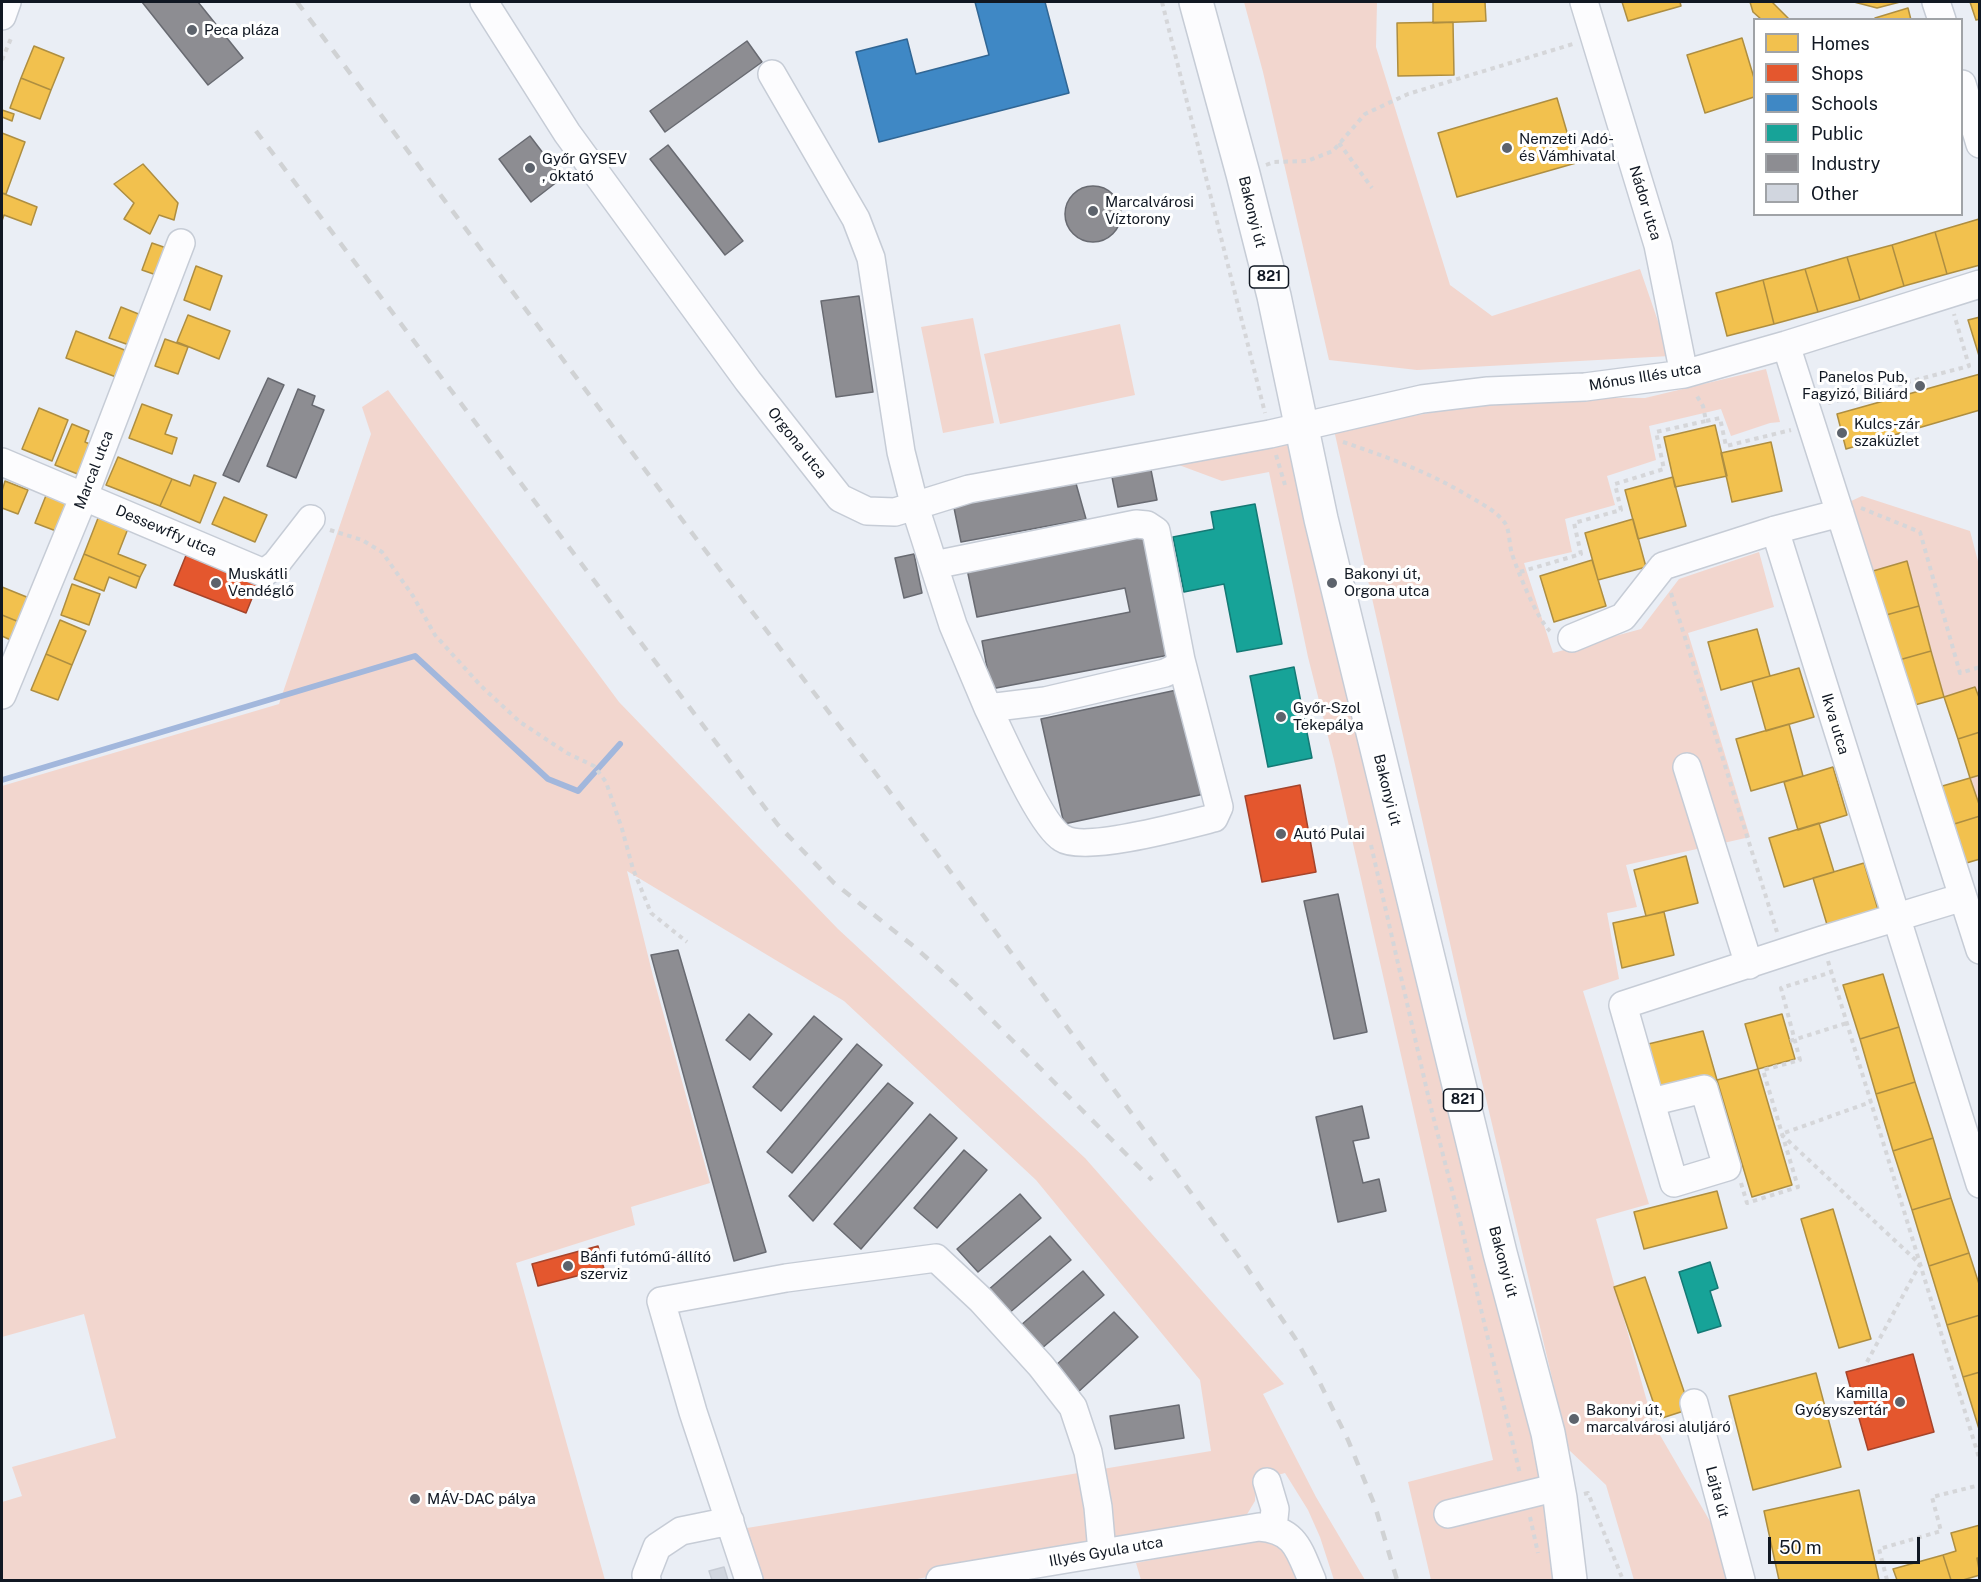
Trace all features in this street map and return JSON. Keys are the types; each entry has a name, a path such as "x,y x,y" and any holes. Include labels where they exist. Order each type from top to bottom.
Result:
{"main road":[{"name":"Bakonyi út","path":"1196,2 1274,296 1286,430 1321,519 1500,1253 1548,1433 1559,1492 1570,1581"}],"street":[{"path":"2,15 7,2"},
{"name":"Orgona utca","path":"484,2 580,152 748,381 840,498 867,511 895,512 969,489 1286,430"},
{"name":"Nádor utca","path":"1584,2 1658,245 1684,374"},
{"path":"1936,2 1941,18"},
{"path":"772,74 856,219 871,258 901,452 915,507 934,566 953,625 988,708 1045,821 1061,838 1072,842 1113,840 1214,818 1219,807 1181,660 1156,531 1147,525 1136,524 934,566"},
{"path":"1963,87 1980,144"},
{"name":"Marcal utca","path":"2,695 84,496 181,243"},
{"name":"Mónus Illés utca","path":"1286,430 1422,399 1488,391 1585,387 1684,374 1786,345 1980,284"},
{"path":"1786,345 1980,951"},
{"name":"Dessewffy utca","path":"2,462 264,573 276,564 311,519"},
{"path":"1572,638 1623,617 1663,566 1775,530 1840,513"},
{"name":"Ikva utca","path":"1775,530 1980,1184"},
{"path":"988,708 1045,701 1165,673 1175,668 1181,660"},
{"path":"1687,767 1749,964"},
{"path":"1651,1102 1704,1089 1727,1167 1674,1183 1623,1005 1963,897"},
{"path":"749,1581 693,1412 661,1301 786,1278 936,1258 981,1300 1041,1366 1073,1407 1089,1452 1098,1507 1102,1552"},
{"name":"Lajta út","path":"1694,1402 1741,1581"},
{"path":"1267,1482 1275,1509 1273,1528 1287,1534 1297,1545 1312,1581"},
{"path":"1448,1514 1525,1496 1559,1492"},
{"path":"647,1581 646,1575 657,1547 681,1531 730,1521"},
{"name":"Illyés Gyula utca","path":"940,1581 1242,1529 1273,1528"}],"path":[{"path":"1162,2 1286,430 1281,472"},
{"path":"1243,174 1274,162 1307,161 1333,150 1365,114 1408,94 1594,37"},
{"path":"1339,143 1372,188"},
{"path":"1520,572 1581,554 1574,523 1622,510 1615,484 1664,469 1656,432 1720,418 1726,446 1808,417 1969,366 1948,293"},
{"path":"1684,374 1703,406 1706,421"},
{"path":"1342,441 1410,465 1490,509 1506,524 1512,554 1546,627 1558,639 1572,638"},
{"path":"1840,513 1859,507 1920,532 1960,673 1980,667"},
{"path":"311,519 329,530 362,540 382,552 413,596 435,635 481,686 520,722 567,753 594,766 606,782 633,869 651,913 687,942"},
{"path":"1663,566 1784,953"},
{"path":"1822,940 1980,1461"},
{"path":"1726,1162 1734,1160 1747,1203 1798,1187 1763,1070 1800,1060 1792,1040 1781,988 1832,972"},
{"path":"1412,1019 1430,1104 1462,1229 1539,1558"},
{"path":"1792,1040 1847,1023"},
{"path":"1781,1134 1871,1102"},
{"path":"1781,1134 1920,1263"},
{"path":"1867,1362 1920,1263"},
{"path":"1887,1581 1879,1549 1941,1531 1932,1497 1980,1485"},
{"path":"1559,1492 1588,1494 1623,1581"}],"shaded area":[{"path":"1244,2 1377,2 1376,47 1450,285 1492,316 1640,269 1670,356 1417,370 1329,360 1263,72"},
{"path":"973,318 994,423 943,433 921,327"},
{"path":"1120,324 1135,395 1000,424 984,354"},
{"path":"1766,369 1780,422 1731,436 1721,409 1649,426 1656,460 1607,476 1615,505 1565,519 1572,552 1524,563 1553,653 1641,629 1679,579 1759,552 1774,607 1688,633 1750,837 1626,865 1637,907 1607,913 1619,979 1583,991 1649,1204 1596,1219 1653,1423 1744,1580 1634,1580 1606,1485 1569,1450 1466,1014 1334,430 1519,397 1645,398"},
{"path":"388,390 619,702 838,929 1085,1158 1284,1384 1263,1394 1316,1497 1365,1580 1334,1580 1320,1537 1308,1510 1285,1473 1256,1481 1255,1501 1246,1516 912,1580 759,1580 741,1529 1211,1451 1200,1380 1036,1180 844,1001 627,871 653,976 710,1183 631,1207 635,1225 516,1263 605,1580 2,1580 2,1502 22,1496 12,1467 116,1438 84,1314 2,1337 2,786 279,704 371,434 362,407"},
{"path":"1297,438 1501,1254 1566,1580 1431,1580 1408,1482 1493,1460 1334,760 1308,657 1269,472 1222,481 1160,458"},
{"path":"1862,496 1970,531 1979,565 1979,700 1975,687 1944,697 1907,561 1873,571 1849,502"},
{"path":"1979,775 1979,807 1970,778"},
{"path":"1275,1536 1304,1580 1141,1580 1136,1563 1244,1541"}],"building: Homes":[{"path":"1433,2 1485,2 1486,21 1433,23"},
{"path":"1622,2 1680,2 1681,6 1628,21"},
{"path":"1750,2 1772,2 1788,18 1760,18 1753,12"},
{"path":"1854,2 1900,2 1877,8"},
{"path":"1970,2 1980,2 1980,19 1976,20"},
{"path":"1908,8 1910,18 1875,18"},
{"path":"1453,22 1454,75 1398,76 1397,23"},
{"path":"1742,38 1753,75 1753,97 1705,113 1687,55"},
{"path":"34,46 64,58 51,90 21,78"},
{"path":"21,78 51,90 40,119 10,108"},
{"name":"Nemzeti Adó- és Vámhivatal","path":"1557,98 1576,163 1457,197 1438,133"},
{"path":"2,110 14,114 12,121 2,117"},
{"path":"2,133 25,142 6,194 2,193"},
{"path":"143,164 178,203 174,220 159,215 150,234 124,219 134,203 114,184"},
{"path":"2,193 37,207 31,225 4,215 2,221"},
{"path":"1979,219 1980,265 1947,274 1935,232"},
{"path":"1935,232 1947,274 1904,286 1892,245"},
{"path":"152,243 175,251 165,278 142,270"},
{"path":"1892,245 1904,286 1860,300 1847,257"},
{"path":"1847,257 1860,300 1818,312 1805,269"},
{"path":"196,266 222,276 210,310 184,300"},
{"path":"1805,269 1818,312 1774,324 1763,280"},
{"path":"1763,280 1774,324 1727,336 1716,293"},
{"path":"121,307 146,317 135,347 109,338"},
{"path":"188,315 230,331 219,359 177,342"},
{"path":"1980,317 1980,359 1968,320"},
{"path":"76,331 127,351 116,377 66,358"},
{"path":"165,339 188,347 178,374 155,366"},
{"path":"1980,374 1980,410 1846,449 1837,414"},
{"path":"142,404 172,415 165,434 177,438 172,454 129,438"},
{"path":"39,408 68,420 52,461 22,449"},
{"path":"72,424 89,431 85,442 97,447 85,477 55,465"},
{"path":"1715,425 1727,476 1675,487 1664,437"},
{"path":"1771,442 1782,491 1732,502 1721,453"},
{"path":"118,457 172,479 160,506 106,485"},
{"path":"194,475 216,483 200,523 160,506 172,479 190,486"},
{"path":"1673,477 1686,526 1638,539 1625,490"},
{"path":"5,481 28,490 18,514 2,508 2,491"},
{"path":"47,493 75,504 64,534 35,523"},
{"path":"224,497 267,515 255,542 212,524"},
{"path":"100,513 129,526 118,554 146,565 140,577 84,554"},
{"path":"1633,519 1646,567 1598,580 1585,533"},
{"path":"84,554 140,577 136,588 109,577 104,591 74,579"},
{"path":"1592,560 1606,606 1554,622 1540,576"},
{"path":"1907,561 1919,606 1886,615 1873,571"},
{"path":"72,584 100,594 89,625 61,615"},
{"path":"2,587 34,600 24,624 2,615"},
{"path":"1919,606 1931,651 1899,660 1886,615"},
{"path":"2,615 24,624 17,643 2,636"},
{"path":"60,620 86,631 72,665 46,654"},
{"path":"1757,629 1770,676 1721,690 1708,642"},
{"path":"1931,651 1944,697 1911,706 1899,660"},
{"path":"46,654 72,665 58,700 31,690"},
{"path":"1799,668 1814,717 1766,731 1752,681"},
{"path":"1975,687 1980,700 1980,732 1958,739 1944,697"},
{"path":"1789,724 1803,776 1751,791 1736,739"},
{"path":"1980,732 1980,775 1970,778 1958,739"},
{"path":"1833,767 1847,815 1798,830 1784,782"},
{"path":"1970,778 1980,807 1980,816 1951,825 1939,787"},
{"path":"1980,816 1980,859 1963,864 1951,825"},
{"path":"1819,823 1834,872 1784,887 1769,838"},
{"path":"1686,856 1698,903 1646,916 1634,870"},
{"path":"1864,863 1879,913 1828,928 1813,878"},
{"path":"1664,912 1674,955 1622,968 1613,923"},
{"path":"1883,974 1899,1027 1860,1039 1843,985"},
{"path":"1782,1014 1795,1059 1758,1069 1745,1024"},
{"path":"1899,1027 1915,1082 1876,1094 1860,1039"},
{"path":"1703,1031 1717,1080 1656,1094 1644,1045"},
{"path":"1758,1069 1792,1185 1752,1197 1717,1080"},
{"path":"1915,1082 1933,1138 1893,1151 1876,1094"},
{"path":"1933,1138 1951,1198 1912,1210 1893,1151"},
{"path":"1717,1191 1727,1228 1644,1249 1634,1212"},
{"path":"1951,1198 1969,1253 1929,1266 1912,1210"},
{"path":"1833,1209 1871,1339 1839,1348 1801,1219"},
{"path":"1969,1253 1980,1287 1980,1315 1947,1325 1929,1266"},
{"path":"1645,1277 1690,1409 1659,1419 1614,1287"},
{"path":"1980,1315 1980,1372 1963,1377 1947,1325"},
{"path":"1980,1372 1980,1429 1979,1429 1963,1377"},
{"path":"1816,1373 1841,1467 1753,1490 1729,1396"},
{"path":"1859,1490 1879,1580 1779,1580 1764,1511"},
{"path":"1980,1525 1980,1558 1977,1558 1980,1575 1963,1580 1951,1580 1943,1555 1956,1551 1951,1533"},
{"path":"1943,1555 1951,1580 1897,1580 1893,1569"}],"building: Shops":[{"name":"Muskátli Vendéglő","path":"187,553 259,581 246,613 174,585"},
{"name":"Autó Pulai","path":"1300,785 1316,872 1262,882 1245,796"},
{"name":"Bánfi futómű-állító szerviz","path":"598,1246 604,1269 538,1286 532,1264"},
{"path":"1913,1354 1934,1432 1868,1450 1846,1372"}],"building: Schools":[{"path":"975,2 1045,2 1069,93 879,142 856,52 907,39 916,74 989,55"}],"building: Public":[{"path":"1255,504 1282,644 1237,652 1224,584 1184,592 1173,537 1214,529 1211,512"},
{"name":"Győr-Szol Tekepálya","path":"1294,667 1312,758 1268,767 1250,676"},
{"path":"1710,1262 1718,1288 1710,1291 1721,1326 1698,1333 1679,1272"}],"building: Industry":[{"name":"Peca pláza","path":"142,2 198,2 243,58 208,85"},
{"path":"747,41 762,62 665,132 650,111"},
{"name":"Győr GYSEV , oktató","path":"530,136 562,178 531,202 499,159"},
{"path":"668,145 743,241 725,255 650,159"},
{"name":"Marcalvárosi Víztorony","path":"1087,186 1099,186 1109,190 1117,198 1121,214 1117,230 1109,238 1099,242 1087,242 1077,238 1069,230 1065,220 1065,208 1069,198 1077,190"},
{"path":"859,296 873,392 836,397 821,301"},
{"path":"268,378 284,385 239,482 223,475"},
{"path":"298,389 315,396 312,405 324,410 296,478 267,466"},
{"path":"1150,465 1157,500 1118,507 1111,472"},
{"path":"1075,480 1086,519 961,542 953,503"},
{"path":"1145,534 1169,655 991,689 982,641 1130,612 1125,588 977,617 967,569"},
{"path":"914,554 922,593 904,598 895,558"},
{"path":"1186,688 1209,793 1064,824 1041,719"},
{"path":"1338,894 1367,1032 1334,1039 1304,901"},
{"path":"678,950 766,1252 734,1261 651,955"},
{"path":"749,1014 772,1034 750,1060 726,1040"},
{"path":"814,1016 842,1039 781,1111 753,1087"},
{"path":"857,1044 882,1065 792,1173 767,1152"},
{"path":"888,1083 913,1103 813,1221 789,1196"},
{"path":"1362,1106 1369,1138 1353,1141 1363,1183 1379,1179 1386,1211 1338,1222 1316,1117"},
{"path":"930,1114 957,1138 861,1249 834,1224"},
{"path":"964,1150 987,1170 937,1228 914,1208"},
{"path":"1020,1194 1041,1218 978,1272 957,1249"},
{"path":"1050,1236 1071,1260 1008,1314 987,1291"},
{"path":"1083,1271 1104,1295 1041,1349 1020,1326"},
{"path":"1114,1312 1138,1337 1077,1393 1054,1367"},
{"path":"1179,1405 1184,1438 1115,1449 1110,1416"}],"building: Other":[{"path":"724,1567 728,1580 712,1580 709,1571"}],"waterway":[{"path":"2,780 415,656 548,779 578,791 620,744"}],"railway":[{"path":"297,2 695,537 935,851 1243,1262 1295,1338 1348,1440 1375,1506 1397,1580"},
{"path":"256,131 778,825 834,883 917,949 960,988 1152,1180"}],"place":[{"name":"Peca pláza","path":"192,30"},
{"name":"Nemzeti Adó- és Vámhivatal","path":"1507,148"},
{"name":"Győr GYSEV , oktató","path":"530,168"},
{"name":"Marcalvárosi Víztorony","path":"1093,211"},
{"name":"Panelos Pub, Fagyizó, Biliárd","path":"1920,386"},
{"name":"Kulcs-zár szaküzlet","path":"1842,433"},
{"name":"Muskátli Vendéglő","path":"216,583"},
{"name":"Bakonyi út, Orgona utca","path":"1332,583"},
{"name":"Győr-Szol Tekepálya","path":"1281,717"},
{"name":"Autó Pulai","path":"1281,834"},
{"name":"Bánfi futómű-állító szerviz","path":"568,1266"},
{"name":"Kamilla Gyógyszertár","path":"1900,1402"},
{"name":"Bakonyi út, marcalvárosi aluljáró","path":"1574,1419"},
{"name":"MÁV-DAC pálya","path":"415,1499"}]}
